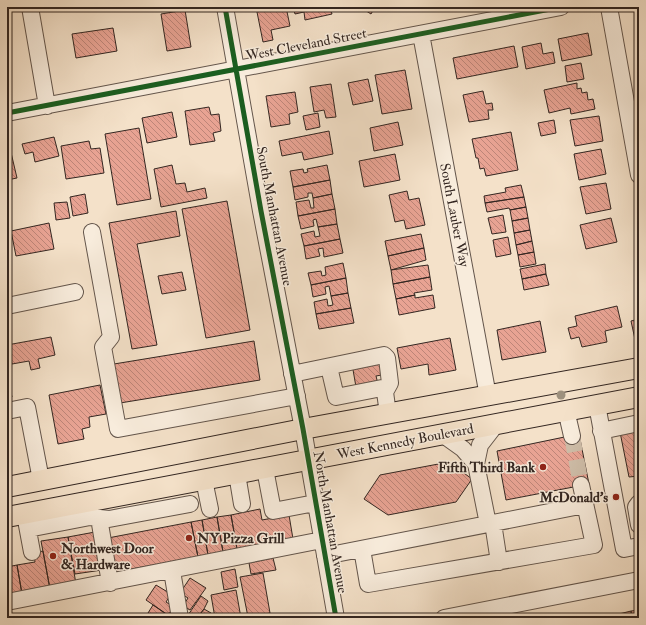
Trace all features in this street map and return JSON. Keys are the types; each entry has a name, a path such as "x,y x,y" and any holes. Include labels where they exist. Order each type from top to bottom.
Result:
{"main road":[{"name":"West Kennedy Boulevard","path":"7,487 303,429 639,368"},
{"path":"582,407 608,391 639,383"},
{"name":"West Kennedy Boulevard","path":"20,520 59,515 109,498 639,397"}],"street":[{"path":"30,7 47,106"},
{"name":"South Manhattan Avenue","path":"225,7 303,429"},
{"name":"West Cleveland Street","path":"7,113 561,7"},
{"path":"609,7 639,175"},
{"name":"South Lauber Way","path":"421,34 488,396"},
{"path":"92,232 111,337 104,347 118,429 297,396"},
{"path":"7,306 75,292"},
{"path":"292,374 384,355 387,358 390,383 385,392 388,414"},
{"path":"329,367 336,397 388,387"},
{"path":"7,411 27,407 41,480"},
{"path":"582,407 601,431 624,549 639,546"},
{"path":"572,436 582,407"},
{"path":"476,464 480,445 498,423"},
{"path":"601,431 639,423"},
{"name":"North Manhattan Avenue","path":"303,429 336,618"},
{"path":"442,434 464,449 476,464 499,562"},
{"path":"265,469 273,511 315,503"},
{"path":"237,474 242,504"},
{"path":"204,480 210,509"},
{"path":"362,549 368,584 594,545 581,485"},
{"path":"59,515 106,518 184,505 174,486"},
{"path":"141,492 145,512"},
{"path":"109,498 106,518 110,583"},
{"path":"639,503 636,507 639,526"},
{"path":"7,602 172,571 323,548 362,549 585,505"},
{"path":"20,520 32,552"},
{"path":"172,571 180,618"},
{"path":"444,618 639,580"}],"building":[{"path":"256,7 286,7 290,26 271,30 273,40 263,42"},
{"path":"293,7 330,7 332,14 305,20 304,12 295,14"},
{"path":"360,7 375,7 371,14"},
{"path":"185,10 191,47 167,51 161,14"},
{"path":"113,28 117,51 76,58 72,34"},
{"path":"588,33 592,55 562,61 558,39"},
{"path":"541,43 543,54 553,52 555,63 526,69 522,47"},
{"path":"514,46 518,67 457,79 453,58"},
{"path":"581,63 584,79 567,82 565,66"},
{"path":"405,70 412,109 382,114 375,75"},
{"path":"368,79 373,101 353,105 348,83"},
{"path":"577,83 577,89 581,88 582,93 587,92 588,100 593,99 595,109 571,114 570,108 549,113 544,90"},
{"path":"331,84 336,117 326,118 324,110 314,112 310,87"},
{"path":"483,91 486,104 492,103 493,110 488,110 489,119 469,122 463,95"},
{"path":"295,92 298,112 289,114 290,124 271,127 266,96"},
{"path":"209,107 211,115 219,114 221,131 213,133 215,141 190,145 185,111"},
{"path":"172,112 177,137 147,143 142,118"},
{"path":"318,113 320,127 306,130 303,116"},
{"path":"599,116 603,141 575,146 570,120"},
{"path":"554,120 556,133 541,136 538,123"},
{"path":"398,122 403,145 374,151 370,128"},
{"path":"139,128 151,199 117,205 105,134"},
{"path":"329,131 333,154 304,160 302,152 282,156 279,141"},
{"path":"511,132 518,170 486,176 484,168 480,169 472,139"},
{"path":"54,137 59,156 35,162 33,152 25,154 22,144"},
{"path":"89,141 91,149 100,148 104,173 66,179 61,146"},
{"path":"7,144 9,144 17,178 7,180"},
{"path":"601,149 606,174 579,180 574,154"},
{"path":"395,154 400,180 364,187 359,161"},
{"path":"172,165 176,184 185,183 187,192 205,188 207,198 161,207 154,169"},
{"path":"327,165 330,180 293,187 290,171 303,169 304,173 308,172 307,169"},
{"path":"330,180 332,194 313,198 312,193 308,193 308,197 295,200 293,187"},
{"path":"606,183 611,209 586,214 580,187"},
{"path":"521,185 524,197 485,203 484,196 506,192 505,188"},
{"path":"407,191 409,200 419,198 425,225 406,229 404,220 395,222 389,195"},
{"path":"85,194 88,213 73,216 70,197"},
{"path":"332,194 335,209 298,216 296,202 309,200 311,208 314,208 313,198"},
{"path":"524,197 526,207 487,212 485,203"},
{"path":"227,201 250,330 206,338 182,209"},
{"path":"67,202 70,218 56,220 54,203"},
{"path":"526,207 528,218 512,221 510,210"},
{"path":"335,209 337,224 318,227 316,219 313,220 314,226 301,229 298,216"},
{"path":"176,211 180,236 137,244 157,345 132,349 109,223"},
{"path":"503,215 506,232 492,234 488,218"},
{"path":"528,218 530,230 514,233 512,221"},
{"path":"611,218 617,242 586,249 580,225"},
{"path":"49,223 54,249 16,256 11,231"},
{"path":"337,224 340,239 304,246 301,234 314,231 315,237 320,236 318,227"},
{"path":"530,230 532,241 516,245 514,233"},
{"path":"421,234 424,248 388,256 385,241"},
{"path":"508,237 511,254 496,257 493,240"},
{"path":"340,239 343,253 324,257 323,248 318,249 320,256 306,259 304,246"},
{"path":"532,241 534,252 518,255 516,245"},
{"path":"424,248 426,260 391,270 388,256"},
{"path":"534,252 536,264 520,267 518,255"},
{"path":"343,263 346,278 311,285 308,273 321,271 322,276 326,275 325,267"},
{"path":"545,264 546,274 522,279 520,269"},
{"path":"428,265 430,277 393,284 391,270"},
{"path":"182,272 186,290 162,294 158,276"},
{"path":"546,274 549,285 524,290 522,279"},
{"path":"430,277 432,290 414,293 415,295 396,299 393,284"},
{"path":"346,278 348,293 331,296 329,286 325,287 326,294 313,297 311,285"},
{"path":"348,293 351,308 316,314 314,302 327,299 328,306 333,305 331,296"},
{"path":"415,295 415,298 433,295 435,308 399,315 396,299"},
{"path":"617,306 622,327 605,331 607,342 582,347 579,337 571,339 568,328 577,326 575,316"},
{"path":"351,308 354,323 319,329 316,314"},
{"path":"639,319 639,343 636,344 631,321"},
{"path":"540,321 546,352 502,360 497,330"},
{"path":"51,337 55,355 38,359 40,368 31,370 29,361 12,364 7,345"},
{"path":"450,338 456,370 429,375 428,364 401,369 397,348"},
{"path":"254,341 260,380 120,403 114,364"},
{"path":"385,359 387,374 376,376 378,384 356,387 352,364"},
{"path":"9,384 12,397 7,398 7,385"},
{"path":"100,385 106,414 89,417 90,427 82,429 84,439 58,444 49,395"},
{"path":"639,428 639,476 629,477 620,432"},
{"name":"Fifth Third Bank","path":"579,434 589,484 506,500 497,451"},
{"path":"449,462 472,479 456,502 388,515 364,499 380,475"},
{"path":"260,509 262,520 289,515 293,539 237,549 231,515"},
{"path":"231,515 237,549 223,552 217,517"},
{"path":"217,517 223,552 208,555 202,520"},
{"path":"202,520 208,555 198,557 191,522"},
{"path":"191,522 198,557 115,572 108,538"},
{"path":"95,532 102,570 75,574 68,537"},
{"path":"68,537 76,584 50,589 41,541"},
{"path":"43,551 50,589 22,594 17,565 35,562 34,553"},
{"path":"273,558 276,570 251,574 249,563"},
{"path":"17,565 22,594 7,597 7,567"},
{"path":"235,569 238,587 224,590 221,572"},
{"path":"263,573 270,613 248,617 240,577"},
{"path":"190,578 206,588 190,610 183,606 188,598 180,593"},
{"path":"156,585 171,594 166,602 174,607 168,615 146,600"},
{"path":"236,590 241,618 215,618 211,595"},
{"path":"201,596 208,601 204,609 197,618 186,618"},
{"path":"153,605 172,618 156,618 148,613"},
{"path":"204,609 211,613 208,618 197,618"},
{"path":"639,610 639,618 632,618 631,611"},
{"path":"631,611 632,618 620,618 619,614"},
{"path":"145,615 145,618 132,618"},
{"path":"613,615 614,618 601,618 601,617"}],"tunnel":[{"path":"572,436 581,485"}],"cycle path":[{"path":"225,7 261,211 303,429 336,618"},
{"path":"7,113 561,7"}],"place":[{"name":"Fifth Third Bank","path":"543,467"},
{"name":"McDonald's","path":"616,497"},
{"name":"NY Pizza Grill","path":"189,538"},
{"name":"Northwest Door & Hardware","path":"53,556"}]}
